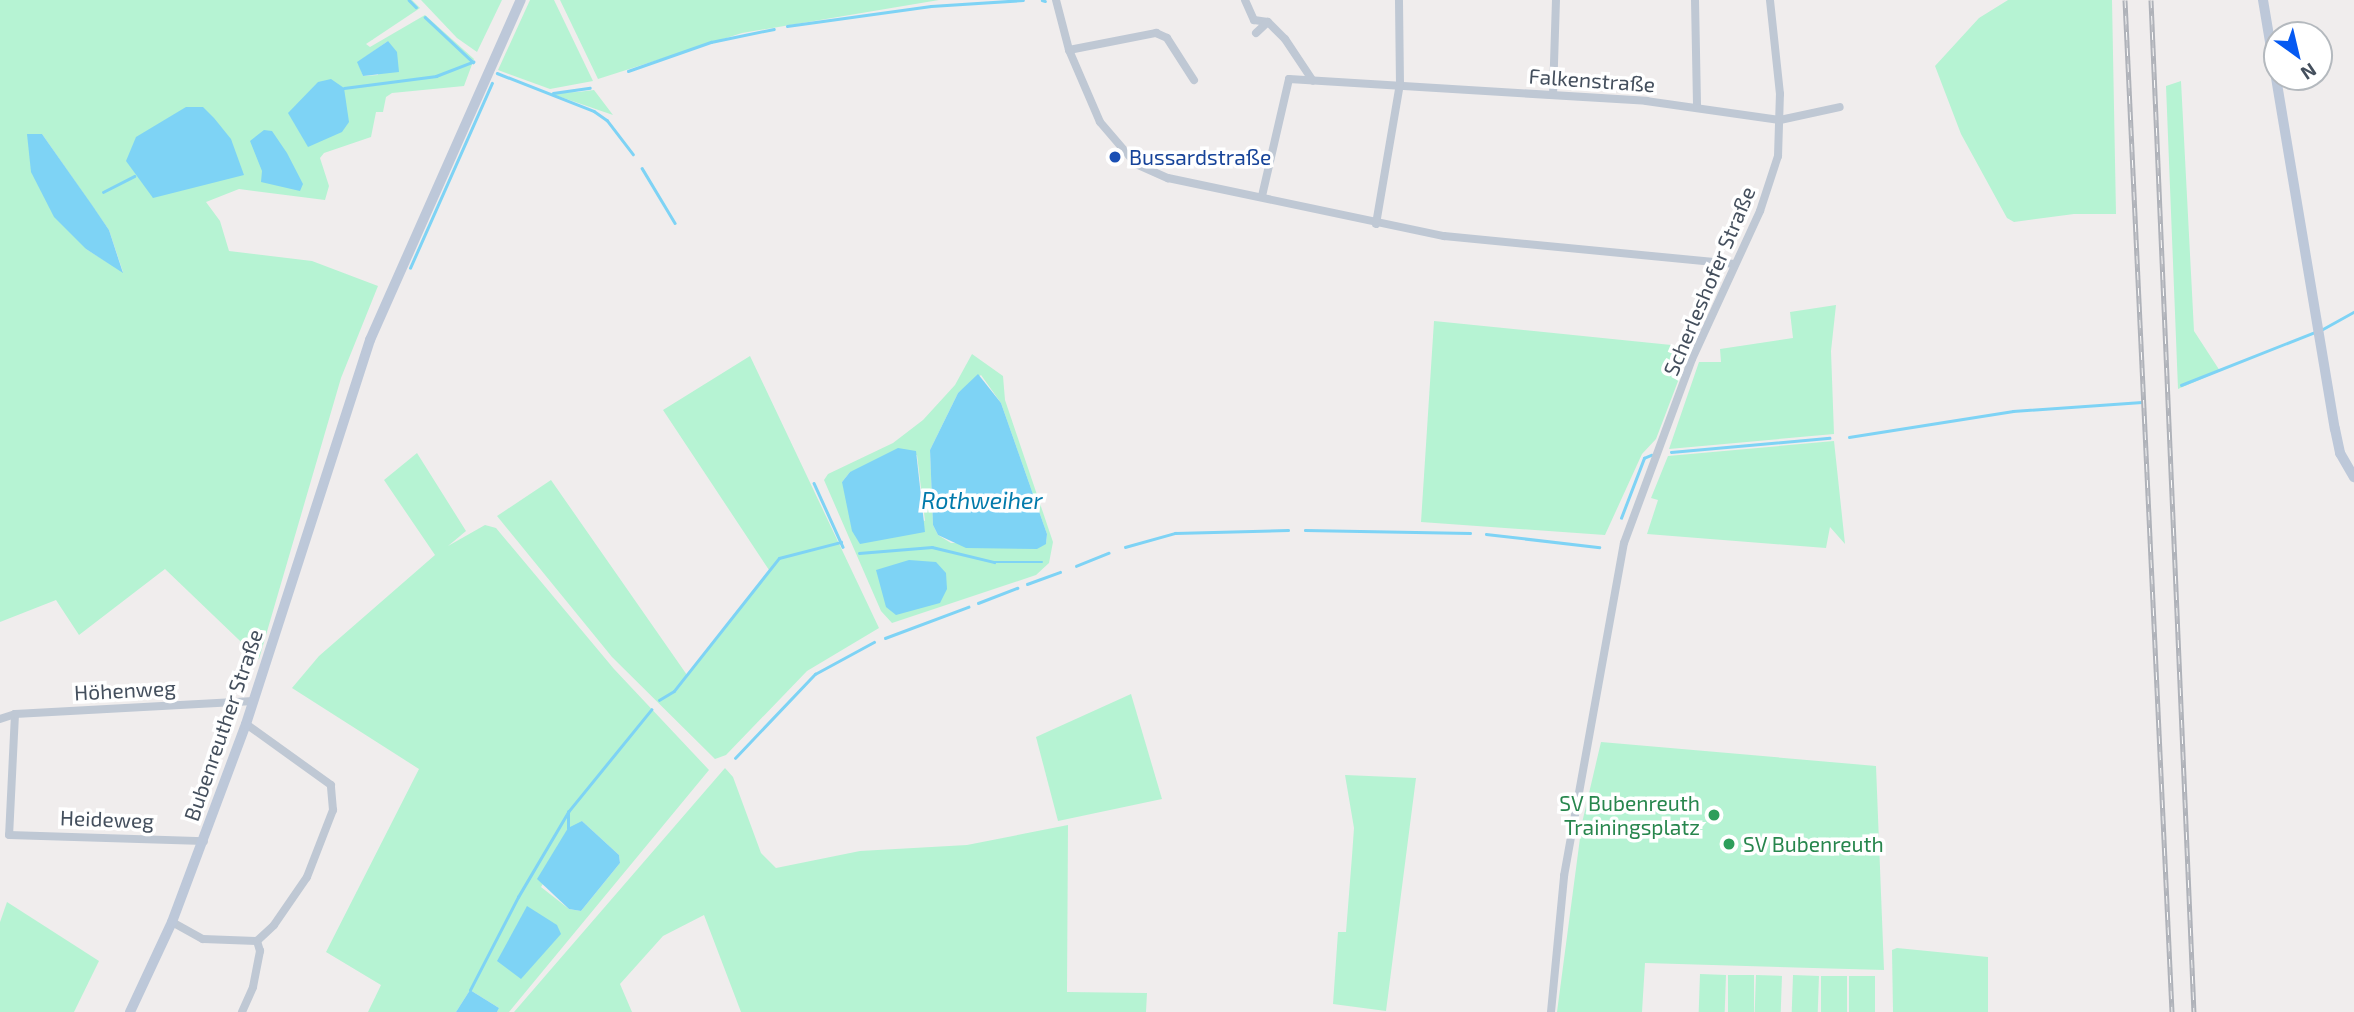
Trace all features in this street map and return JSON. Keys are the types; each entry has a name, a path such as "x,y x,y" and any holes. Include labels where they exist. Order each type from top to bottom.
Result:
{"street":[{"name":"Bubenreuther Straße","path":"130,1012 172,922 246,724 333,443 370,340 473,101 521,0"},
{"path":"1056,0 1069,50 1100,122 1119,150 1136,164 1168,178 1452,237 1735,264"},
{"path":"1245,0 1254,20 1268,22 1288,37 1313,81"},
{"path":"1376,223 1400,84 1399,0"},
{"path":"1553,95 1556,0"},
{"path":"1695,0 1697,107"},
{"name":"Scherleshofer Straße","path":"1551,1012 1564,876 1624,543 1692,359 1770,184 1782,138 1770,0"},
{"path":"2263,0 2340,453 2354,477"},
{"path":"1256,33 1268,22"},
{"path":"1069,50 1156,33 1167,37 1194,80"},
{"path":"1262,196 1289,79 1313,81"},
{"name":"Falkenstraße","path":"1313,81 1400,84 1697,107 1780,120"},
{"path":"1780,120 1840,107"},
{"name":"Höhenweg","path":"0,719 15,714 254,701"},
{"name":"Heideweg","path":"15,714 9,835 204,841"},
{"path":"172,922 203,939 257,941 274,925 307,877 333,810 331,785 246,724"},
{"path":"242,1012 253,987 260,951 257,941"}],"green space":[{"path":"0,0 412,0 420,8 366,44 370,47 425,15 474,59 464,86 392,93 386,97 383,112 376,112 371,137 324,153 320,158 329,186 325,200 239,189 206,202 220,221 229,251 312,261 378,286 341,378 259,659 165,569 79,635 56,600 0,622","holes":["388,41 378,75 363,76 358,62","42,134 109,230 123,272 86,249"]},
{"path":"421,0 502,0 477,52 457,38"},
{"path":"530,0 554,0 593,81 550,89 498,70"},
{"path":"560,0 939,0 742,33 598,79"},
{"path":"2008,0 2112,0 2116,214 2074,214 2014,222 2007,218 1961,134 1935,66 1979,18"},
{"path":"2181,81 2194,331 2220,371 2178,389 2166,86"},
{"path":"594,90 613,115 549,93 578,92"},
{"path":"1836,305 1831,351 1834,434 1669,449 1699,362 1721,362 1720,349 1793,338 1790,312"},
{"path":"1434,321 1691,347 1656,439 1642,454 1605,535 1421,522"},
{"path":"972,354 1003,376 1005,400 1053,542 1049,563 1036,575 892,623 881,611 824,480 828,474 893,443 923,420 955,385","holes":["981,375 1001,403 1047,534 1046,544 951,543 938,535 933,525 930,450 958,393","917,455 925,521 842,482 850,472"]},
{"path":"750,356 879,628 807,671 726,755 715,759 612,657 497,516 551,480 687,675 769,570 663,410"},
{"path":"1834,441 1845,544 1830,527 1826,548 1647,534 1658,500 1651,498 1668,456"},
{"path":"417,453 466,531 448,546 485,525 496,528 614,669 709,770 509,1012 497,1012 499,1008 470,990 456,1012 368,1012 381,985 326,952 419,769 292,688 319,656 435,555 384,480","holes":["582,821 619,855 620,863 581,911 569,909 541,887"]},
{"path":"1131,694 1162,799 1058,821 1036,737"},
{"name":"SV Bubenreuth","path":"1601,742 1876,766 1884,970 1645,963 1642,1012 1557,1012 1582,823"},
{"path":"725,768 733,777 761,853 776,868 860,851 967,845 1068,825 1067,992 1147,993 1146,1012 741,1012 704,915 663,936 620,984 632,1012 514,1012"},
{"path":"1345,775 1416,778 1386,1011 1333,1004 1338,932 1346,932 1354,828"},
{"path":"7,902 99,961 74,1012 0,1012 0,922"},
{"path":"1897,948 1988,957 1988,1012 1893,1012 1892,950"},
{"path":"1700,974 1726,975 1725,1012 1699,1012"},
{"path":"1728,975 1754,975 1754,1012 1728,1012"},
{"path":"1756,975 1782,976 1781,1012 1755,1012"},
{"path":"1793,975 1819,976 1818,1012 1792,1012"},
{"path":"1821,976 1847,976 1847,1012 1821,1012"},
{"path":"1849,976 1875,976 1875,1012 1849,1012"}],"water":[{"path":"388,41 397,52 399,72 363,76 357,62"},
{"path":"331,79 344,88 349,122 342,132 308,147 288,113 318,82"},
{"path":"186,107 203,107 214,118 231,139 244,175 153,198 126,161 136,137"},
{"path":"264,130 272,131 287,153 303,184 300,191 261,182 262,171 250,141"},
{"path":"27,134 42,134 92,205 109,230 123,273 86,249 54,217 31,172"},
{"name":"Rothweiher","path":"978,374 1001,403 1047,534 1046,544 1037,549 966,548 938,535 933,525 930,450 958,393"},
{"name":"Rothweiher","path":"898,448 916,451 925,532 860,544 852,531 842,482 850,472"},
{"name":"Rothweiher","path":"909,560 936,562 946,573 947,589 940,603 896,615 886,607 876,570"},
{"path":"582,821 619,855 620,863 581,911 569,909 537,879 568,828"},
{"path":"527,906 557,925 561,934 521,979 497,961"},
{"path":"470,990 499,1008 497,1012 456,1012"}],"waterway":[{"path":"409,0 416,7"},
{"path":"787,26 931,6 1023,0"},
{"path":"425,17 473,62"},
{"path":"628,71 711,42 774,29"},
{"path":"344,88 436,76 473,62"},
{"path":"497,73 594,111 607,120 633,154"},
{"path":"410,268 492,83"},
{"path":"553,93 590,88"},
{"path":"642,168 675,223"},
{"path":"103,192 134,176"},
{"path":"2321,330 2354,312"},
{"path":"2181,385 2315,332"},
{"path":"1849,437 2013,411 2142,402"},
{"path":"1671,452 1829,438"},
{"path":"1621,518 1644,458 1651,455"},
{"path":"814,483 843,547"},
{"path":"1125,547 1175,533 1288,530"},
{"path":"1305,530 1470,533"},
{"path":"1486,534 1599,547"},
{"path":"659,700 674,691 779,558 841,542"},
{"path":"859,553 932,547 994,562 1042,562"},
{"path":"1076,566 1108,553"},
{"path":"1027,584 1060,572"},
{"path":"978,603 1017,588"},
{"path":"885,638 968,607"},
{"path":"735,758 815,674 874,642"},
{"path":"568,828 568,812 651,710"},
{"path":"470,990 518,897 568,812"}],"railway":[{"path":"2125,0 2172,1012"},
{"path":"2151,0 2194,1012"}],"place":[{"name":"Bussardstraße","path":"1115,157"},
{"name":"SV Bubenreuth Trainingsplatz","path":"1714,815"},
{"name":"SV Bubenreuth","path":"1729,844"}]}
